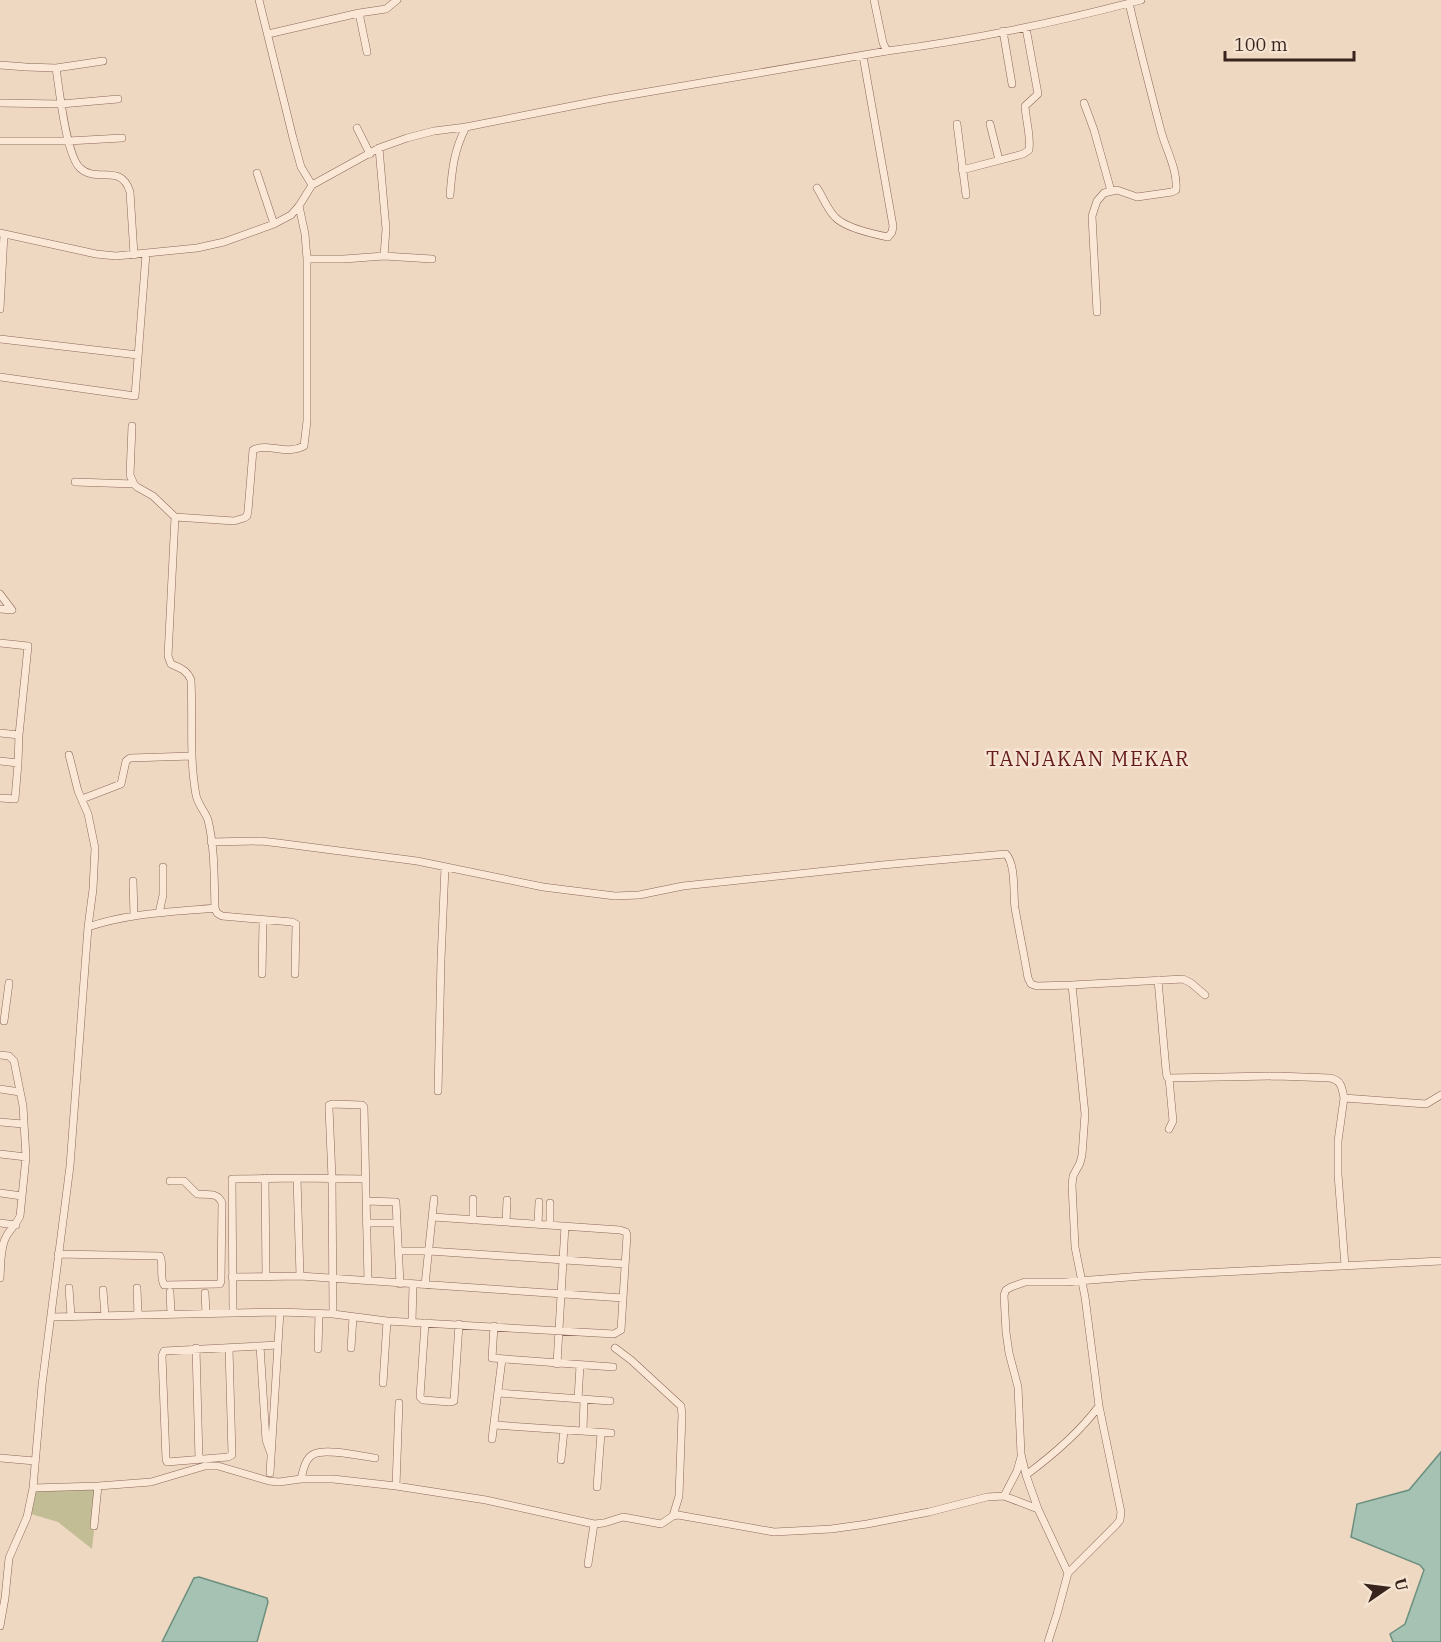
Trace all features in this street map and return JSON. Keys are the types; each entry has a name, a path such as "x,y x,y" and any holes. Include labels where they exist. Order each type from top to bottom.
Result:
{"street":[{"path":"259,0 301,167 312,185"},
{"path":"268,34 386,9 397,0"},
{"path":"874,0 883,43 887,51"},
{"path":"0,309 2,234 96,254 116,256 196,248 224,242 274,224 291,215 312,185 379,148 434,131 1026,28 1141,0"},
{"path":"1097,312 1092,216 1097,201 1104,193 1111,191 1117,190 1137,197 1172,192 1177,187 1128,3"},
{"path":"359,13 367,52"},
{"path":"962,170 1023,154 1029,150 1025,106 1038,94 1026,28"},
{"path":"1003,31 1012,84"},
{"path":"817,188 832,214 840,221 888,237 891,234 892,216 862,56"},
{"path":"0,65 56,68 103,61"},
{"path":"56,68 68,141 75,161 81,169 90,173 122,177 128,184 134,255"},
{"path":"0,103 61,104 118,99"},
{"path":"1084,103 1111,191"},
{"path":"957,124 966,195"},
{"path":"990,124 999,160"},
{"path":"450,195 452,170 458,143 466,127"},
{"path":"357,128 370,153"},
{"path":"0,141 122,138"},
{"path":"379,148 386,229 384,256"},
{"path":"256,173 274,224"},
{"path":"75,482 134,484 153,496 175,517 227,522 247,516 254,450 263,447 285,451 304,447 307,421 307,259 299,206"},
{"path":"0,377 135,396 146,254"},
{"path":"307,259 384,256 432,259"},
{"path":"0,339 138,355"},
{"path":"132,426 130,475 134,484"},
{"path":"175,517 168,656 171,664 189,674 196,795 207,818 214,871 215,908 222,916 296,924 295,974"},
{"path":"0,594 12,610 0,609"},
{"path":"0,643 28,646 15,799 0,798"},
{"path":"0,733 20,735"},
{"path":"0,1622 6,1598 9,1558 27,1517 33,1488 42,1385 70,1166 88,927 93,889 95,848 88,813 78,791 69,755"},
{"path":"82,799 121,784 126,761 130,758 192,756"},
{"path":"0,761 18,762"},
{"path":"211,842 270,842 417,861 543,887 615,896 639,895 683,886 1006,854 1012,867 1015,907 1031,984 1037,986 1072,985 1183,979 1205,995"},
{"path":"159,913 163,896 163,867"},
{"path":"438,1091 445,867"},
{"path":"133,882 134,916"},
{"path":"88,927 134,916 215,908"},
{"path":"262,974 263,921"},
{"path":"1158,980 1173,1122 1169,1129"},
{"path":"5,1021 9,983"},
{"path":"1048,1642 1068,1573 1120,1520 1121,1512 1099,1406 1076,1247 1071,1185 1082,1155 1085,1114 1072,985"},
{"path":"0,1055 9,1056 14,1061 23,1106 26,1157 20,1216 4,1241 0,1278"},
{"path":"1169,1078 1277,1076 1330,1078 1339,1082 1344,1098 1338,1141 1338,1174 1346,1266"},
{"path":"0,1089 20,1092"},
{"path":"1344,1098 1426,1104 1441,1095"},
{"path":"333,1314 330,1105 362,1105 364,1108 368,1281"},
{"path":"0,1122 23,1124"},
{"path":"0,1154 26,1157"},
{"path":"265,1178 266,1276"},
{"path":"297,1178 300,1276"},
{"path":"233,1312 232,1179 365,1179"},
{"path":"58,1254 160,1256 164,1285 220,1284 222,1203 216,1196 197,1194 184,1181 170,1181"},
{"path":"0,1193 22,1196"},
{"path":"425,1285 434,1199"},
{"path":"473,1199 473,1220"},
{"path":"506,1222 507,1200"},
{"path":"366,1201 396,1202 400,1284"},
{"path":"538,1224 539,1202"},
{"path":"550,1203 550,1225"},
{"path":"51,1317 280,1312 333,1314 425,1323 617,1333 621,1330 626,1232 432,1217"},
{"path":"0,1223 16,1225"},
{"path":"366,1223 398,1223"},
{"path":"557,1364 565,1227"},
{"path":"399,1251 625,1264"},
{"path":"1068,1573 1038,1509 1021,1454 1018,1387 1006,1332 1004,1310 1006,1290 1025,1282 1441,1261"},
{"path":"232,1277 300,1276 623,1298"},
{"path":"412,1322 413,1285"},
{"path":"69,1288 71,1317"},
{"path":"137,1288 138,1315"},
{"path":"103,1290 105,1316"},
{"path":"170,1292 171,1314"},
{"path":"205,1293 206,1313"},
{"path":"270,1473 280,1312"},
{"path":"318,1349 319,1314"},
{"path":"351,1348 353,1317"},
{"path":"383,1383 387,1320"},
{"path":"425,1323 420,1397 423,1400 450,1402 454,1401 459,1324"},
{"path":"494,1326 491,1357 613,1367"},
{"path":"229,1348 232,1455 168,1462 166,1459 162,1356 164,1351 278,1345"},
{"path":"261,1346 266,1440 272,1455"},
{"path":"196,1348 199,1459"},
{"path":"615,1348 681,1406 679,1496 673,1516"},
{"path":"492,1439 502,1359"},
{"path":"580,1365 583,1431"},
{"path":"498,1392 610,1401"},
{"path":"396,1486 399,1403"},
{"path":"1026,1475 1087,1422 1099,1406"},
{"path":"494,1425 611,1433"},
{"path":"561,1460 564,1430"},
{"path":"597,1487 601,1433"},
{"path":"301,1479 308,1458 314,1454 338,1453 375,1458"},
{"path":"1004,1496 1017,1471 1021,1454"},
{"path":"0,1458 35,1461"},
{"path":"33,1488 151,1482 205,1466 218,1466 269,1481 333,1479 396,1486 486,1500 594,1524 623,1517 661,1524 678,1515 774,1532 831,1529 867,1524 929,1512 987,1497 1004,1496 1038,1509"},
{"path":"94,1526 98,1486"},
{"path":"588,1564 594,1524"}],"shaded area":[{"path":"1441,1452 1441,1642 1393,1642 1390,1634 1405,1624 1424,1570 1420,1565 1351,1537 1357,1504 1409,1490"},
{"path":"99,1484 92,1549 58,1522 31,1514 34,1487"},
{"path":"199,1577 267,1598 268,1602 257,1642 162,1642 194,1578"}],"district":[{"name":"TANJAKAN MEKAR","path":"1088,759"}]}
